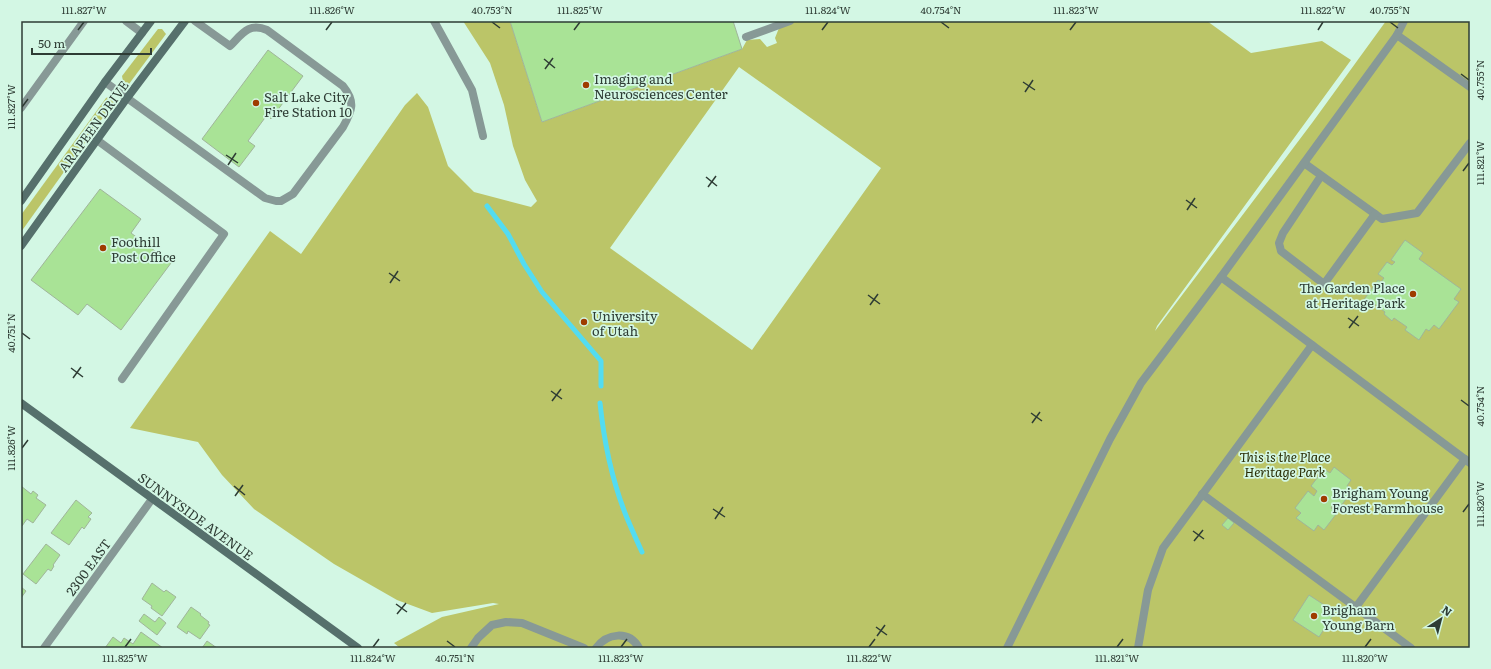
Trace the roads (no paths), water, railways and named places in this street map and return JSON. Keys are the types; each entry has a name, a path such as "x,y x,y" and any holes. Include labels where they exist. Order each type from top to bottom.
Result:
{"street":[{"path":"21,108 84,21"},
{"path":"126,21 142,33"},
{"name":"ARAPEEN DRIVE","path":"21,201 105,82 151,21"},
{"name":"ARAPEEN DRIVE","path":"21,246 127,98 185,21"},
{"path":"105,82 265,198 281,201 293,194 343,127 349,116 352,105 347,91 338,82 268,30 261,28 250,28 242,33 230,46 195,21"},
{"path":"434,21 472,90 483,136"},
{"path":"746,37 790,21"},
{"path":"1009,647 1110,439 1141,382 1221,278 1397,35 1404,21"},
{"path":"1397,35 1470,87"},
{"path":"97,140 224,234 122,379"},
{"path":"1304,164 1382,219 1417,213 1470,143"},
{"path":"1320,176 1279,243 1281,251 1324,284 1375,214"},
{"path":"1221,278 1467,461 1356,607"},
{"path":"1138,648 1148,590 1163,548 1312,345"},
{"name":"SUNNYSIDE AVENUE","path":"21,403 358,648"},
{"path":"1202,494 1411,648"},
{"name":"2300 EAST","path":"44,648 152,499"},
{"path":"471,648 478,638 492,625 506,622 522,623 584,648"},
{"path":"596,648 600,642 609,637 623,635 637,644 639,648"}],"waterway":[{"path":"487,206 508,234 524,264 542,292 601,361 601,386"},
{"path":"600,403 606,447 613,476 627,518 642,552"}],"place":[{"name":"Imaging and Neurosciences Center","path":"586,85"},
{"name":"Salt Lake City Fire Station 10","path":"256,103"},
{"name":"Foothill Post Office","path":"103,248"},
{"name":"The Garden Place at Heritage Park","path":"1413,294"},
{"name":"University of Utah","path":"584,322"},
{"name":"Brigham Young Forest Farmhouse","path":"1324,499"},
{"name":"Brigham Young Barn","path":"1314,616"}],"park label":[{"name":"This is the Place Heritage Park","path":"1285,464"}]}
